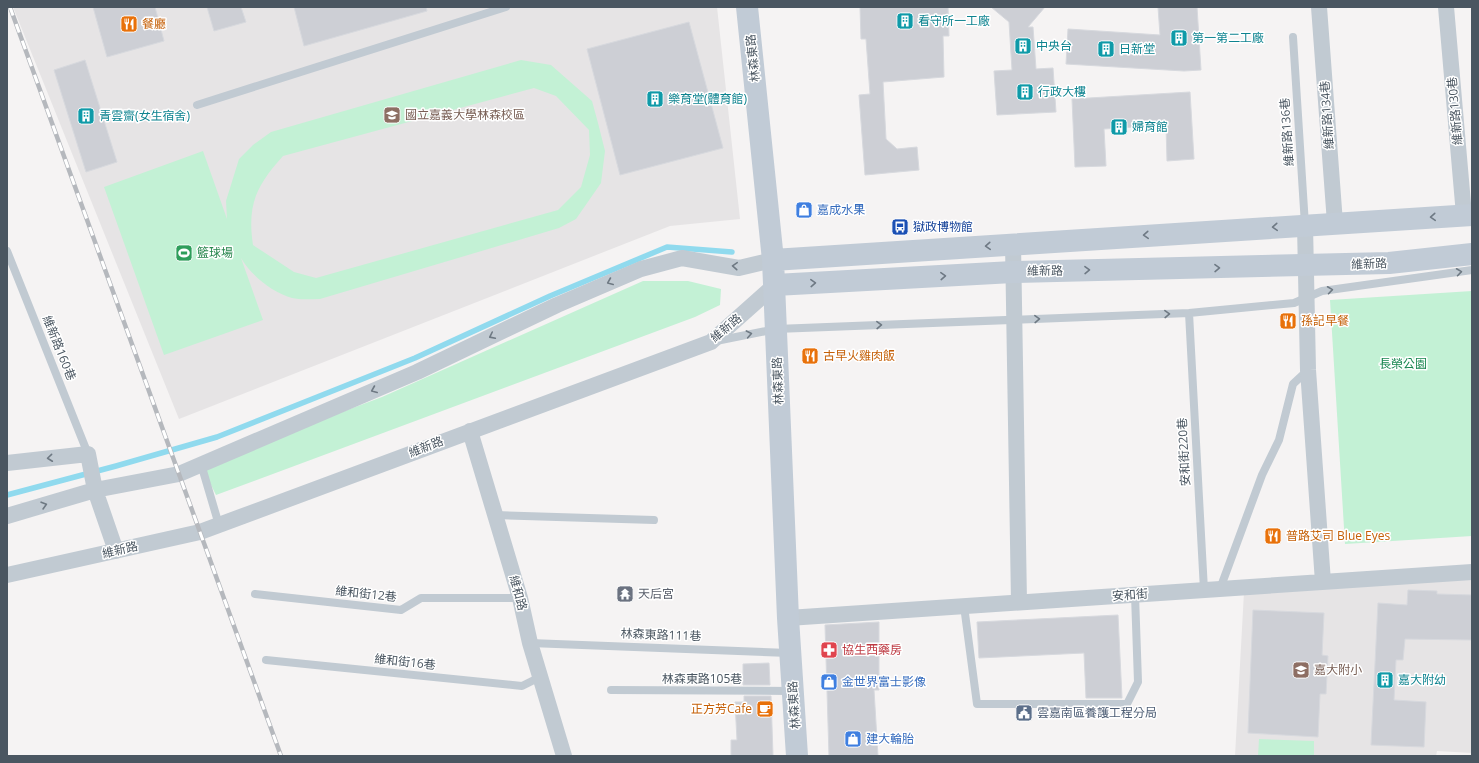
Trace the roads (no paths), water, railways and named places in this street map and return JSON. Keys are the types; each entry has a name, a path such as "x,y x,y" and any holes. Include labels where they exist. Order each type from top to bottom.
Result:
{"street":[{"name":"林森東路","path":"747,7 774,260 788,618 798,756"},
{"name":"維新路134巷","path":"1319,7 1335,223"},
{"name":"維新路130巷","path":"1446,7 1468,215"},
{"path":"7,516 95,490 179,474 417,372 557,305 641,269 682,258 739,268 774,260 1468,215"},
{"path":"1305,225 1308,297 1308,370 1323,582"},
{"path":"1013,244 1013,320 1019,602"},
{"name":"維新路","path":"7,575 200,532 470,430 711,342 774,285 1013,272 1389,264 1472,254"},
{"name":"維和路","path":"470,430 520,598 530,643 564,756"},
{"path":"7,463 88,454 95,490 116,551"},
{"name":"安和街","path":"788,618 1472,572"}],"lane":[{"path":"197,105 506,7"},
{"name":"維新路136巷","path":"1293,37 1305,225"},
{"name":"維新路160巷","path":"7,251 88,454"},
{"path":"711,342 776,329 1188,313 1294,303 1322,291 1472,270"},
{"name":"安和街220巷","path":"1188,313 1212,589"},
{"path":"1212,589 1279,440 1293,384 1308,370"},
{"path":"201,464 219,525"},
{"path":"495,515 654,520"},
{"name":"維和街12巷","path":"255,594 401,610 422,598 520,598"},
{"path":"964,606 977,704 1127,704 1138,682 1135,595"},
{"name":"林森東路111巷","path":"530,643 791,653"},
{"name":"維和街16巷","path":"266,660 522,686 540,677"},
{"name":"林森東路105巷","path":"611,690 793,691"}],"waterway":[{"path":"7,495 217,437 415,358 550,296 667,247 732,252"}],"railway":[{"path":"10,7 281,756"}],"place":[{"name":"看守所一工廠","path":"905,21"},
{"name":"餐廳","path":"129,24"},
{"name":"第一第二工廠","path":"1179,38"},
{"name":"中央台","path":"1023,46"},
{"name":"日新堂","path":"1106,49"},
{"name":"行政大樓","path":"1025,92"},
{"name":"樂育堂(體育館)","path":"655,99"},
{"name":"國立嘉義大學林森校區","path":"392,115"},
{"name":"青雲齋(女生宿舍)","path":"86,116"},
{"name":"婦育館","path":"1119,127"},
{"name":"嘉成水果","path":"804,210"},
{"name":"獄政博物館","path":"900,227"},
{"name":"籃球場","path":"184,253"},
{"name":"孫記早餐","path":"1288,321"},
{"name":"古早火雞肉飯","path":"810,356"},
{"name":"普路艾司 Blue Eyes","path":"1273,536"},
{"name":"天后宮","path":"625,594"},
{"name":"協生西藥房","path":"829,650"},
{"name":"嘉大附小","path":"1301,670"},
{"name":"嘉大附幼","path":"1385,680"},
{"name":"金世界富士影像","path":"829,682"},
{"name":"正方芳Cafe","path":"765,709"},
{"name":"雲嘉南區養護工程分局","path":"1024,713"},
{"name":"建大輪胎","path":"853,739"}],"park label":[{"name":"長榮公園","path":"1403,364"}]}
